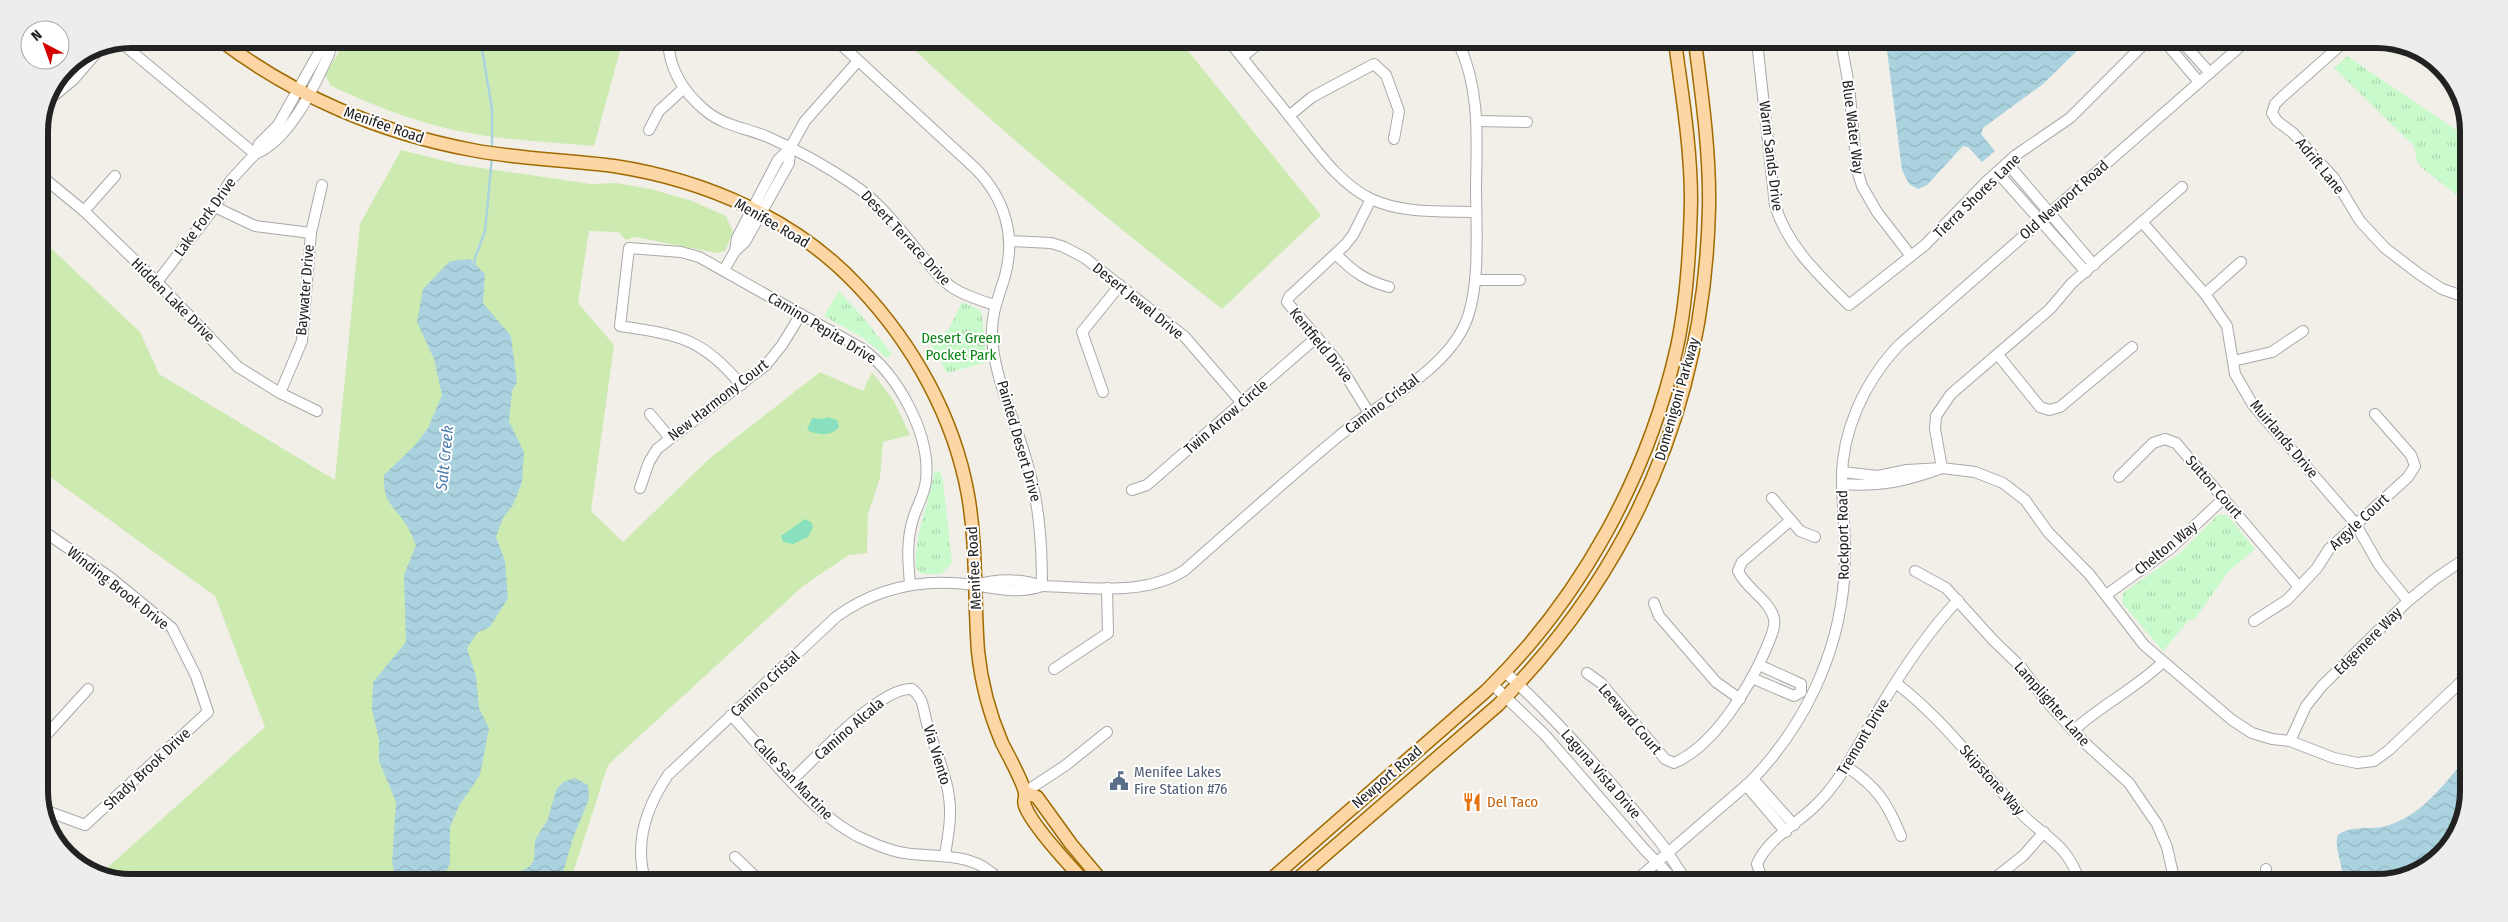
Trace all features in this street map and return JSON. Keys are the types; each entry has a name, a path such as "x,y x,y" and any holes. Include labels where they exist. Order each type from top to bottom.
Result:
{"main road":[{"name":"Menifee Road","path":"231,48 252,63 303,93 380,126 444,144 506,155 614,166 672,178 757,211 808,242 858,285 890,322 920,367 948,426 962,470 972,524 979,655 987,696 1000,736 1025,792 1025,805 1055,849 1078,874"},
{"name":"Domenigoni Parkway","path":"1505,672 1554,613 1603,538 1630,487 1654,425 1677,347 1684,298 1691,200 1676,48"},
{"name":"Domenigoni Parkway","path":"1518,684 1571,622 1616,553 1639,510 1666,449 1693,354 1703,289 1709,206 1705,137 1696,48"},
{"name":"Newport Road","path":"1277,874 1505,672"},
{"name":"Newport Road","path":"1303,874 1506,697 1518,684"},
{"name":"Menifee Road","path":"1025,792 1037,796 1071,844 1096,874"}],"street":[{"path":"128,48 255,154"},
{"name":"Lake Fork Drive","path":"157,282 215,207 230,181 255,154 259,144 282,128 330,48"},
{"name":"Desert Terrace Drive","path":"669,48 670,58 684,88 715,118 790,148 865,192 937,274 952,288 972,298 995,305"},
{"name":"Painted Desert Drive","path":"844,48 989,184 1001,205 1010,241 1007,269 995,305 992,326 993,349 1027,460 1037,504 1042,541 1042,586"},
{"path":"1235,48 1336,173 1371,199 1413,210 1476,212"},
{"path":"1242,57 1253,48"},
{"name":"Camino Cristal","path":"644,874 641,844 643,828 657,792 668,775 851,606 887,590 910,584 975,586 992,580 1030,582 1042,586 1138,588 1176,575 1338,437 1398,394 1454,344 1470,314 1475,280 1477,121 1473,85 1462,48"},
{"name":"Warm Sands Drive","path":"1758,48 1775,205 1780,220 1787,236 1849,305"},
{"name":"Blue Water Way","path":"1842,48 1849,86 1858,170 1862,186 1877,212 1911,256"},
{"name":"Tierra Shores Lane","path":"1849,305 1943,229 2007,163 2070,118 2141,48"},
{"path":"2170,48 2199,82"},
{"path":"2188,48 2210,73"},
{"name":"Old Newport Road","path":"1886,359 1899,345 2238,48"},
{"name":"Adrift Lane","path":"2337,48 2282,96 2275,104 2272,113 2277,121 2293,132 2334,178 2360,221 2385,248 2442,290 2460,296"},
{"path":"57,93 73,80 93,57"},
{"path":"724,270 735,251 745,242 757,211 789,162 790,148 805,121 858,61"},
{"path":"1289,116 1312,98 1374,64 1386,75 1399,111 1394,139"},
{"path":"649,130 659,111 684,88"},
{"path":"1477,121 1526,122"},
{"path":"2007,163 2050,212 2090,268"},
{"path":"1997,172 2061,244 2090,268"},
{"path":"84,211 115,176"},
{"name":"Hidden Lake Drive","path":"48,181 84,211 157,282 238,367 280,393 317,411"},
{"name":"Baywater Drive","path":"280,393 302,341 310,233 322,185"},
{"path":"1942,468 1934,429 1936,416 1951,394 2050,309 2072,283 2182,187"},
{"path":"2019,197 2029,188"},
{"path":"1371,199 1353,235 1336,254 1358,275 1370,282 1388,288"},
{"path":"215,207 255,226 310,233"},
{"name":"Muirlands Drive","path":"2142,222 2205,294 2227,326 2236,374 2253,405 2355,523 2379,565 2408,601"},
{"path":"2061,244 2069,237"},
{"name":"Desert Jewel Drive","path":"1010,241 1038,241 1064,247 1085,258 1189,341 1242,403"},
{"name":"Camino Pepita Drive","path":"741,385 724,364 692,342 662,333 620,326 629,248 681,252 699,257 877,359 888,372 902,393 916,425 926,459 926,480 908,535 910,584"},
{"name":"Kentfield Drive","path":"1336,254 1287,302 1338,361 1369,413"},
{"path":"2205,294 2241,262"},
{"path":"1475,280 1520,280"},
{"path":"1103,392 1082,332 1120,285"},
{"name":"New Harmony Court","path":"640,488 649,462 657,449 766,364 782,345 800,314"},
{"path":"2233,361 2272,352 2303,331"},
{"name":"Twin Arrow Circle","path":"1132,490 1147,485 1317,338"},
{"path":"1998,355 2040,406 2049,410 2060,407 2132,347"},
{"name":"Rockport Road","path":"1643,874 1750,782 1786,741 1811,697 1823,671 1844,582 1846,548 1842,472 1854,417 1871,380 1886,359"},
{"path":"650,414 670,438"},
{"name":"Argyle Court","path":"2254,621 2287,600 2317,568 2329,549 2355,523 2408,478 2415,466 2411,455 2375,414"},
{"name":"Sutton Court","path":"2119,477 2153,443 2164,439 2176,443 2299,587"},
{"path":"1842,484 1878,485 1900,477 1942,468 1975,472 2003,483 2025,500 2048,532 2090,575 2144,645 2203,693 2232,720 2252,733 2272,739 2290,741 2334,758 2357,763 2374,761 2389,750 2460,683"},
{"path":"1842,472 1900,477"},
{"path":"1772,498 1800,531 1815,538"},
{"name":"Chelton Way","path":"2106,595 2170,549 2224,498"},
{"path":"1654,603 1660,616 1716,682 1740,699 1759,665 1775,622 1772,612 1742,580 1738,571 1742,562 1791,520"},
{"name":"Winding Brook Drive","path":"48,534 111,578 172,628 196,676 208,712"},
{"name":"Edgemere Way","path":"2290,741 2306,706 2322,686 2408,601 2460,562"},
{"name":"Lamplighter Lane","path":"1915,571 1946,588 1993,640 2021,667 2046,701 2073,731 2130,783 2144,803 2167,847 2173,874"},
{"path":"1054,669 1108,633 1107,588"},
{"name":"Tremont Drive","path":"1760,874 1757,864 1762,852 1819,802 1846,766 1896,683 1931,632 1958,600"},
{"path":"2073,731 2094,712 2145,680 2163,662"},
{"path":"1759,665 1801,684 1801,692"},
{"name":"Laguna Vista Drive","path":"1505,672 1558,724 1659,841 1682,874"},
{"name":"Leeward Court","path":"1587,673 1601,683 1665,759 1674,763 1686,758 1704,741 1740,699"},
{"path":"1778,689 1784,676"},
{"path":"1752,678 1794,696 1801,692"},
{"name":"Skipstone Way","path":"1896,683 1929,710 2017,809 2062,847 2076,874"},
{"name":"Laguna Vista Drive","path":"1492,684 1545,735 1644,850 1658,861 1669,874"},
{"name":"Camino Alcala","path":"792,780 878,702 903,688 912,689"},
{"path":"48,733 88,689"},
{"name":"Via Viento","path":"912,689 922,700 927,724 946,778 950,798 950,823 945,855"},
{"path":"1801,692 1811,697"},
{"name":"Shady Brook Drive","path":"50,812 85,825 208,712"},
{"name":"Calle San Martine","path":"731,715 826,815 859,837 886,849 910,854 945,855 969,861 992,874"},
{"path":"1025,792 1066,765 1108,732"},
{"path":"1846,766 1863,778 1885,800 1901,836"},
{"path":"1750,782 1790,828"},
{"path":"2000,874 2024,855 2044,832"},
{"path":"735,856 752,874"},
{"path":"2266,869 2266,874"}],"green space":[{"path":"341,48 620,48 594,146 506,138 438,126 407,117 346,93 331,86 325,74"},
{"path":"912,48 1186,48 1321,215 1222,309 1060,178"},
{"path":"2347,56 2459,132 2460,197 2422,168 2417,161 2414,146 2334,68"},
{"path":"401,150 461,165 591,184 616,183 651,189 692,201 726,216 733,232 725,251 717,253 635,237 626,240 618,232 589,231 578,303 614,345 591,511 623,542 710,458 820,372 863,391 872,372 894,401 910,435 883,442 880,478 868,514 867,553 849,555 803,586 608,765 573,874 119,874 105,870 265,727 215,596 48,475 48,245 140,332 159,374 335,480 360,224"},
{"path":"839,291 862,316 892,354 887,358 862,337 824,316"},
{"name":"Desert Green Pocket Park","path":"962,302 980,311 987,362 947,373 930,343 949,329"},
{"path":"828,417 837,420 839,427 836,430 824,434 807,430 812,418 823,419"},
{"path":"940,471 943,481 952,563 941,574 922,574 916,568 919,531 934,472"},
{"path":"2218,515 2227,515 2255,549 2228,572 2195,619 2189,620 2163,651 2122,603 2123,593 2180,553"},
{"path":"805,519 811,522 813,527 808,537 793,544 783,542 781,536"}],"water":[{"path":"1887,48 2080,48 2043,84 1983,128 1981,134 1995,151 1982,162 1968,147 1963,146 1927,185 1918,189 1909,184 1902,170"},
{"path":"470,259 485,274 483,303 511,336 517,382 512,391 509,421 524,452 522,482 513,505 503,518 496,537 505,561 508,598 490,627 478,632 467,648 476,676 479,708 489,728 480,775 459,806 450,827 450,864 445,874 395,874 392,863 396,802 379,761 379,740 372,709 373,682 406,642 404,575 416,545 407,526 389,502 385,491 384,475 415,445 428,428 442,395 434,359 417,322 423,289 450,261"},
{"path":"2460,766 2459,808 2456,818 2443,842 2432,854 2414,866 2389,874 2343,874 2337,844 2338,835 2349,830 2386,826 2398,821 2420,808"},
{"path":"575,778 588,785 589,799 573,838 562,874 516,874 530,866 534,860 535,840 548,819 556,790 563,782"}],"waterway":[{"name":"Salt Creek","path":"482,48 492,109 492,149"},
{"name":"Salt Creek","path":"474,267 475,258 485,231 492,157"}],"place":[{"name":"Menifee Lakes Fire Station #76","path":"1119,781"},
{"name":"Del Taco","path":"1472,802"}]}
